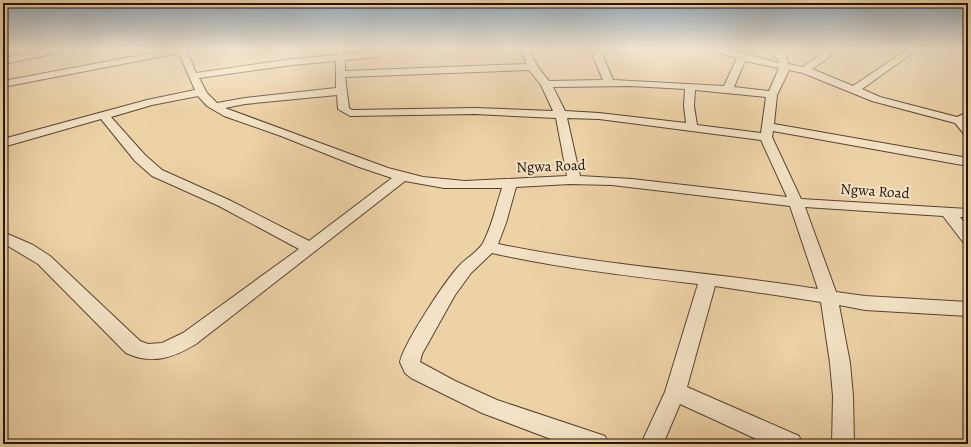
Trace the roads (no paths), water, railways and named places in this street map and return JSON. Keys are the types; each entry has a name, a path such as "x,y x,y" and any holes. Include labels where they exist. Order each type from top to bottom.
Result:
{"street":[{"path":"3,84 77,70"},
{"name":"Ngwa Road","path":"191,70 208,102 216,107 234,116 284,133 375,169 402,177 446,184 574,180 671,186 796,202 871,208 968,213"},
{"path":"194,76 237,70"},
{"path":"341,70 344,109 350,113 475,111 599,116 692,127 767,132 968,162"},
{"path":"341,74 454,70"},
{"path":"534,70 546,84 561,115 574,180"},
{"path":"604,70 609,82"},
{"path":"728,88 736,70"},
{"path":"783,70 772,95 767,132 796,202 829,296 842,376 843,444"},
{"path":"805,70 893,104 963,118 968,131"},
{"path":"854,90 883,70"},
{"path":"546,84 609,82 728,88 772,95"},
{"path":"690,87 689,106 692,127"},
{"path":"216,107 245,101 342,91"},
{"path":"3,143 156,100 202,92"},
{"path":"103,114 140,158 157,173 224,203 310,248"},
{"path":"3,237 27,249 44,260 133,347 148,352 170,348 192,336 402,177"},
{"path":"510,183 499,223 489,247 466,269 449,291 414,351 410,360 410,365 413,369 438,383 488,406 597,444"},
{"path":"948,212 968,238"},
{"path":"489,247 536,257 594,266 829,296 865,303 968,309"},
{"path":"652,444 675,392 708,280"},
{"path":"675,392 791,444"}]}
